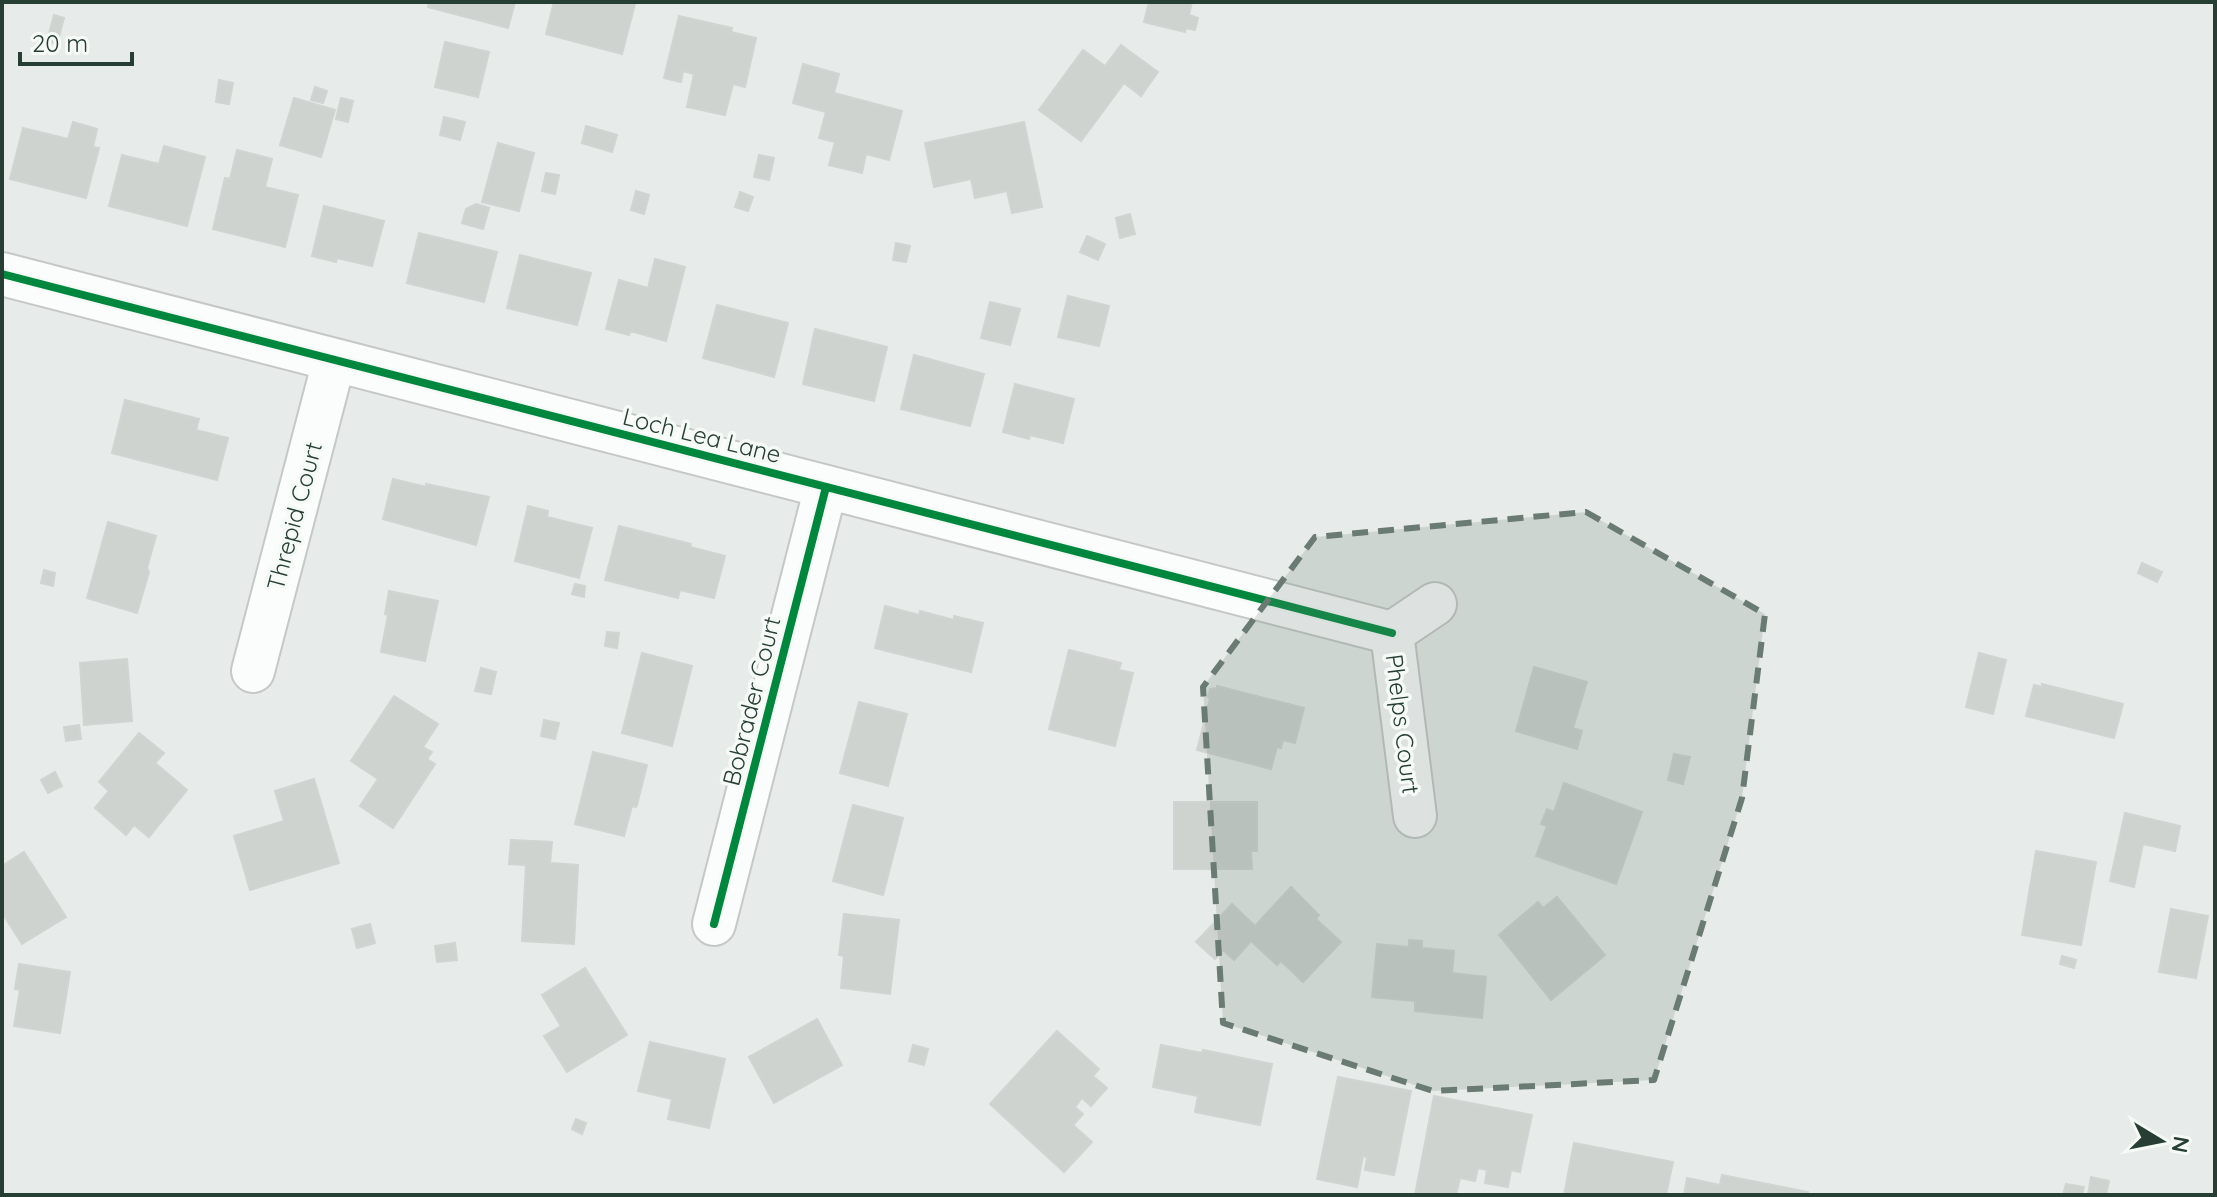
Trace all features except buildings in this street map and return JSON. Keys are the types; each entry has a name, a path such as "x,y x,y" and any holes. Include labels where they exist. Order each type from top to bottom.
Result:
{"street":[{"name":"Loch Lea Lane","path":"2,274 1392,633"},
{"name":"Threpid Court","path":"253,671 334,361"},
{"name":"Bobrader Court","path":"714,924 826,487"},
{"path":"1392,633 1435,604"},
{"name":"Phelps Court","path":"1392,633 1415,816"}],"highlighted area":[{"path":"1586,512 1765,614 1742,798 1654,1080 1433,1091 1223,1023 1203,687 1315,537"}],"cycle path":[{"path":"2,274 1392,633"},
{"path":"714,924 826,487"}]}
